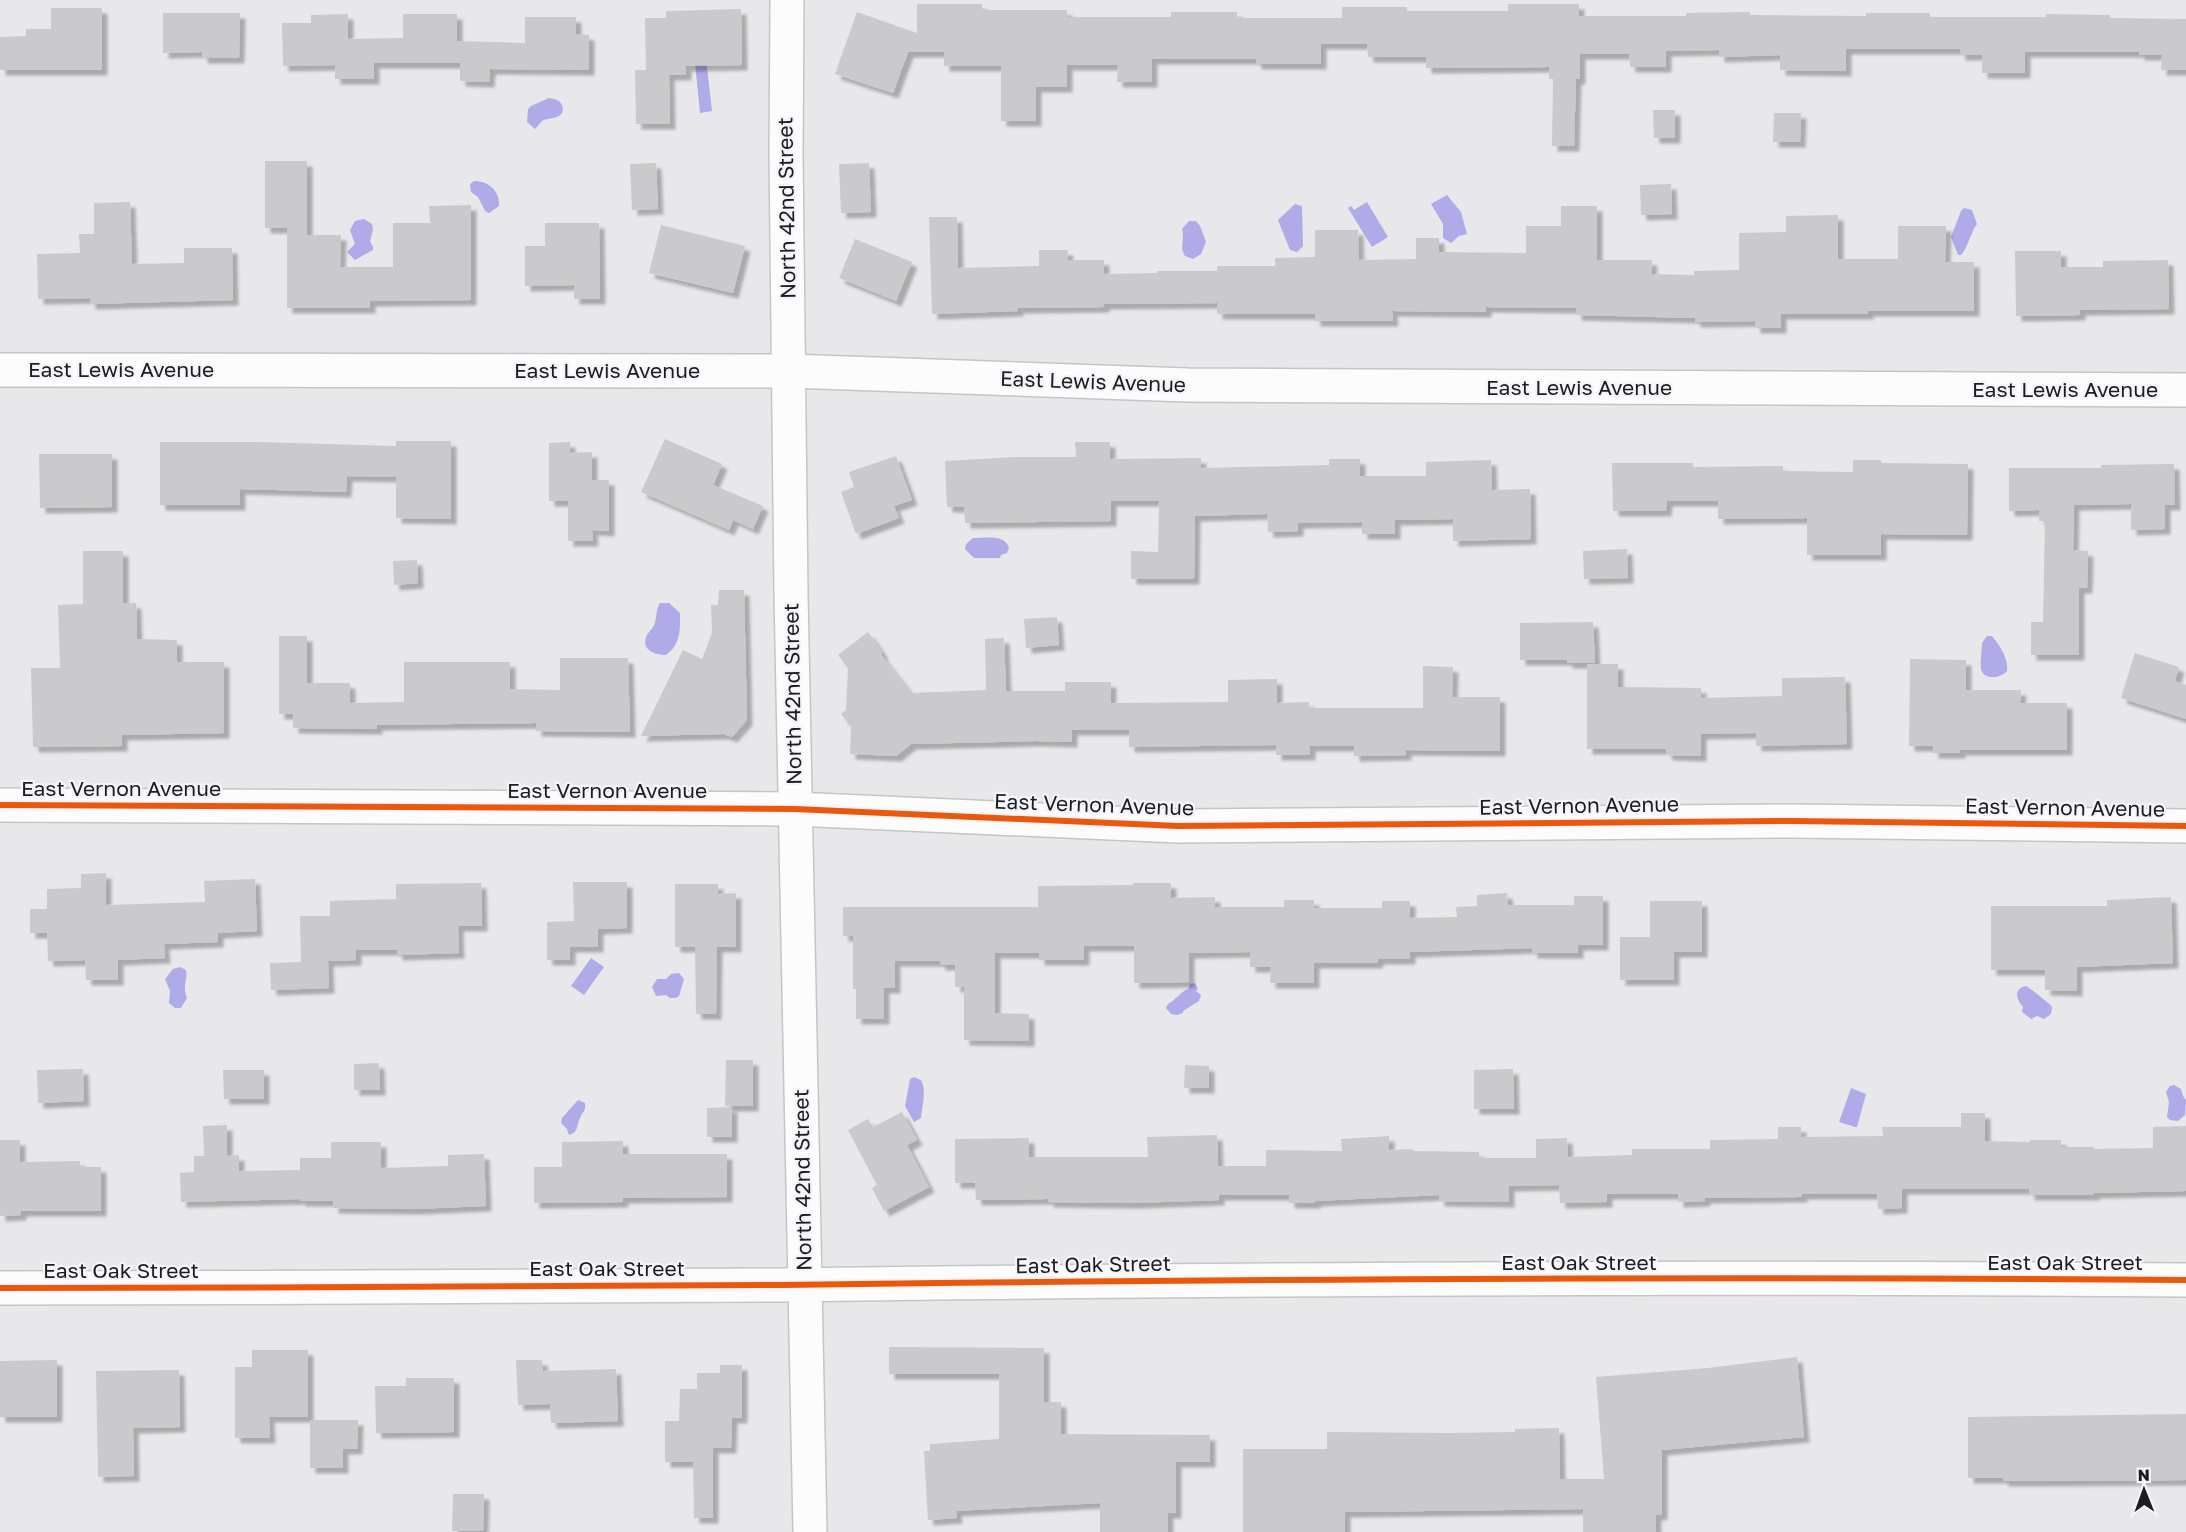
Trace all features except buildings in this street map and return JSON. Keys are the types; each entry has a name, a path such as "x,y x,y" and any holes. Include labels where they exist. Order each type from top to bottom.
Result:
{"street":[{"name":"North 42nd Street","path":"787,0 786,153 795,809 802,1048 804,1284 810,1532"},
{"name":"East Lewis Avenue","path":"0,370 789,371 1187,385 2186,390"},
{"name":"East Vernon Avenue","path":"0,806 795,809 1178,826 1792,821 2186,826"},
{"name":"East Oak Street","path":"0,1288 1319,1280 2186,1280"}],"shaded area":[{"path":"704,41 712,111 700,113 693,43"},
{"path":"549,98 560,102 562,113 542,121 535,129 527,122 528,109"},
{"path":"474,181 489,185 495,191 499,206 489,213 485,211 478,197 471,192 470,184"},
{"path":"1447,195 1461,212 1467,234 1459,236 1451,243 1443,238 1443,224 1431,204"},
{"path":"1367,202 1388,237 1372,247 1348,208 1351,206 1354,210"},
{"path":"1295,204 1302,206 1303,246 1297,252 1290,250 1278,220"},
{"path":"1964,208 1972,210 1977,224 1964,251 1958,255 1951,237"},
{"path":"364,219 372,224 370,241 373,250 355,260 347,252 355,244 350,230 355,221"},
{"path":"1189,221 1196,221 1206,242 1201,254 1193,259 1185,256 1182,249 1182,229"},
{"path":"973,538 1000,539 1009,548 1007,553 1001,555 1000,558 974,558 965,549 966,544"},
{"path":"660,603 669,603 680,613 680,631 677,641 666,655 649,650 645,644"},
{"path":"1987,636 1992,636 2007,662 2007,671 1997,677 1985,675 1981,669 1982,643"},
{"path":"591,958 604,967 584,995 571,986"},
{"path":"180,967 186,970 187,998 181,1008 175,1008 169,1003 170,991 165,979 173,969"},
{"path":"679,973 684,979 679,996 670,998 666,995 656,996 652,987 657,979 666,979 671,974"},
{"path":"1195,983 1198,989 1196,991 1201,995 1199,1001 1183,1013 1171,1014 1166,1008 1168,1004 1188,989 1190,984"},
{"path":"2026,986 2052,1007 2051,1014 2044,1019 2037,1016 2031,1019 2022,1012 2023,1007 2017,992"},
{"path":"914,1077 921,1080 924,1093 921,1118 914,1122 905,1106 910,1079"},
{"path":"2174,1085 2181,1089 2186,1100 2185,1115 2178,1121 2167,1117 2169,1102 2166,1092 2170,1086"},
{"path":"1851,1088 1866,1094 1857,1127 1839,1122"},
{"path":"578,1100 585,1103 585,1109 576,1130 569,1135 561,1123 562,1118"}],"cycle path":[{"path":"0,805 795,809 1178,826 1792,821 2186,826"},
{"path":"0,1288 585,1287 1483,1279 2186,1280"}]}
